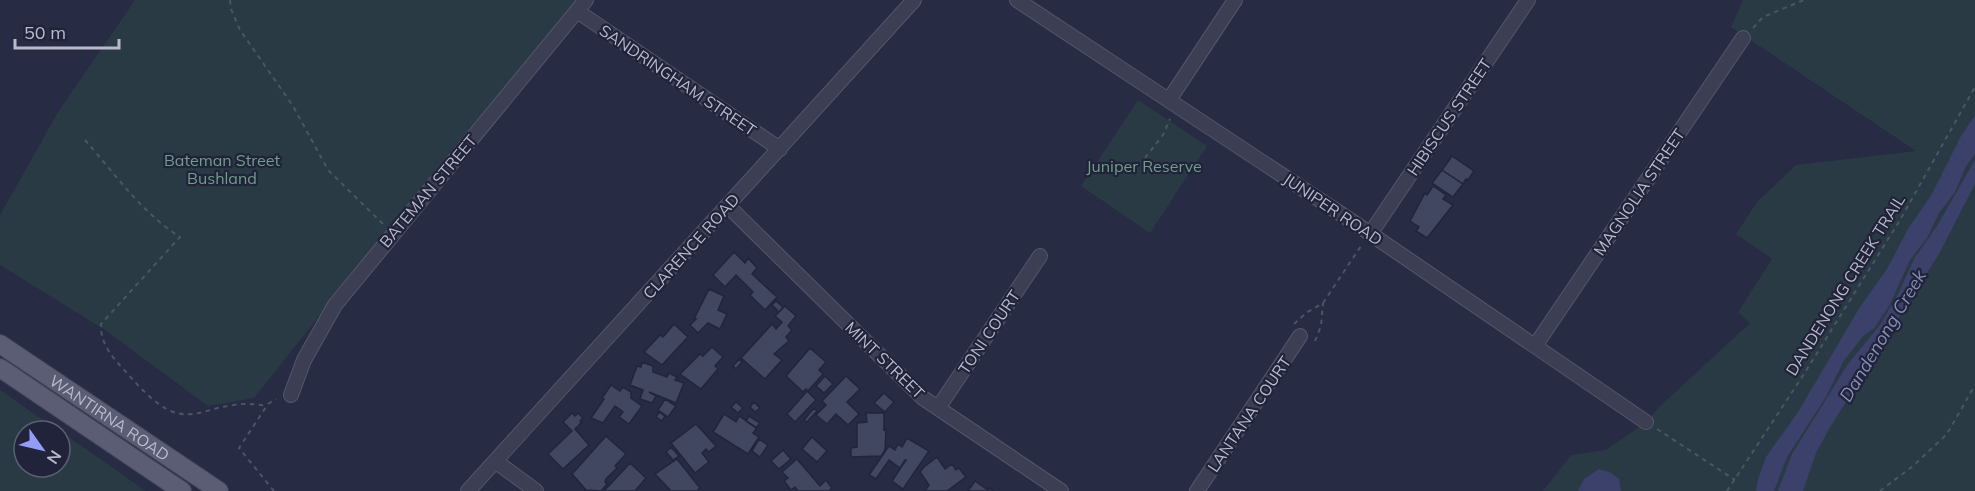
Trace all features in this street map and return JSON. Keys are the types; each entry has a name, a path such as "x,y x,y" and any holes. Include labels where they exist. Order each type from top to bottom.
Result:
{"main road":[{"name":"WANTIRNA ROAD","path":"0,344 219,491"},
{"name":"WANTIRNA ROAD","path":"0,368 182,491"}],"street":[{"name":"BATEMAN STREET","path":"291,395 304,360 335,304 586,0"},
{"name":"CLARENCE ROAD","path":"468,491 914,0"},
{"name":"JUNIPER ROAD","path":"1017,0 1370,234 1646,422"},
{"path":"1169,100 1235,0"},
{"name":"HIBISCUS STREET","path":"1370,234 1528,0"},
{"name":"SANDRINGHAM STREET","path":"577,11 780,149"},
{"name":"MAGNOLIA STREET","path":"1535,346 1743,38"},
{"name":"MINT STREET","path":"728,206 923,398 1061,491"},
{"name":"TONI COURT","path":"938,408 1040,256"},
{"name":"LANTANA COURT","path":"1197,491 1296,331"},
{"path":"495,461 536,491"}],"path":[{"path":"230,0 231,9 240,30 293,106 328,170 392,234"},
{"path":"1743,38 1763,17 1804,0"},
{"name":"DANDENONG CREEK TRAIL","path":"1727,491 1895,229 1975,87"},
{"path":"1145,158 1167,129 1170,118"},
{"path":"85,140 144,208 180,237 101,324 103,341 113,358 159,404 181,414 200,414 213,409 252,403 266,406"},
{"path":"1296,331 1306,313 1323,303 1361,246"},
{"path":"1315,341 1321,326 1323,303"},
{"path":"1880,491 1904,474 1947,434 1975,385"},
{"path":"274,491 239,448 266,406 276,399"},
{"path":"1646,422 1735,480"}],"green space":[{"name":"Bateman Street Bushland","path":"135,0 580,0 450,152 254,398 208,406 105,330 0,265 0,215 58,112"},
{"path":"1743,0 1975,0 1975,491 1543,491 1571,455 1606,450 1646,422 1658,408 1750,323 1738,312 1772,259 1736,234 1757,202 1796,165 1916,151 1731,27"},
{"name":"Juniper Reserve","path":"1138,100 1207,146 1150,233 1081,186"},
{"path":"0,390 42,419 12,419 12,479 72,479 72,439 146,491 0,491"}],"water":[{"path":"1975,115 1975,154 1966,166 1955,192 1939,213 1927,238 1910,260 1889,306 1874,328 1863,336 1843,362 1826,397 1787,457 1774,491 1756,491 1766,457 1798,412 1860,307 1887,269 1908,229 1932,194 1961,136"},
{"name":"Dandenong Creek","path":"1975,160 1975,184 1939,254 1829,429 1816,453 1803,491 1778,491 1792,454 1848,364 1880,325 1914,259 1937,226"},
{"path":"1599,469 1619,479 1621,491 1578,491 1584,479"}],"building":[{"path":"1452,156 1474,171 1463,184 1442,170"},
{"path":"1442,170 1463,184 1453,197 1432,183"},
{"path":"1433,186 1446,195 1443,199 1453,205 1427,238 1416,231 1419,227 1410,221 1425,193 1427,195"},
{"path":"734,252 745,263 748,258 757,268 752,274 777,297 765,310 750,295 753,292 736,275 725,287 713,275"},
{"path":"709,289 724,296 718,310 727,314 720,329 708,323 698,333 690,325 696,319 694,319"},
{"path":"776,301 783,307 778,313 772,305"},
{"path":"785,306 796,316 788,326 792,330 786,337 789,341 774,354 782,360 765,379 741,358 772,324 776,329 782,322 775,316"},
{"path":"674,324 688,337 662,365 644,352 660,335 663,337"},
{"path":"712,347 723,357 715,366 718,369 701,389 680,374 700,354 703,356"},
{"path":"810,348 826,362 819,370 823,374 808,391 806,389 803,392 786,376"},
{"path":"739,359 742,362 736,369 733,366"},
{"path":"642,362 653,366 653,372 667,377 669,373 677,377 675,380 684,383 676,403 649,392 656,396 652,403 640,399 643,390 630,385 637,366 641,367"},
{"path":"825,376 833,384 824,393 816,386"},
{"path":"846,376 860,389 847,402 859,414 848,425 836,414 827,424 816,415 826,405 822,401"},
{"path":"611,385 620,391 623,387 631,392 631,398 642,406 629,424 619,417 623,412 615,406 603,423 591,418"},
{"path":"807,391 816,400 795,422 787,414"},
{"path":"884,393 894,402 885,412 874,403"},
{"path":"665,399 676,406 668,417 658,410"},
{"path":"736,402 743,408 738,413 731,407"},
{"path":"754,402 760,408 755,412 750,407"},
{"path":"814,408 817,411 807,422 804,420"},
{"path":"659,412 665,416 662,421 656,417"},
{"path":"572,413 575,416 578,413 583,418 575,429 589,445 563,469 548,454 572,431 563,422"},
{"path":"866,413 884,413 885,450 881,456 851,457 851,448 857,447 857,423 867,422"},
{"path":"724,414 736,422 739,416 757,428 753,433 759,437 748,454 713,432"},
{"path":"749,416 760,423 756,428 746,421"},
{"path":"696,424 716,446 709,452 706,449 702,453 709,462 695,473 671,443"},
{"path":"606,436 626,454 606,479 607,484 601,491 586,490 572,474"},
{"path":"812,437 827,451 817,462 802,449"},
{"path":"907,438 929,451 903,489 892,481 906,460 900,468 889,460 876,479 869,475 889,446 895,450 898,444 902,447"},
{"path":"759,439 768,445 760,457 752,451"},
{"path":"671,447 679,456 673,460 666,452"},
{"path":"783,450 791,459 779,469 771,461"},
{"path":"937,457 945,469 952,464 956,470 959,468 966,477 947,491 925,491 929,485 920,472"},
{"path":"677,459 700,488 697,491 671,491 655,474"},
{"path":"797,459 820,486 826,480 832,488 829,491 798,491 795,487 791,490 784,481 788,478 782,472"},
{"path":"630,463 646,478 635,491 604,491"},
{"path":"975,481 988,490 990,488 994,491 968,491"}]}
